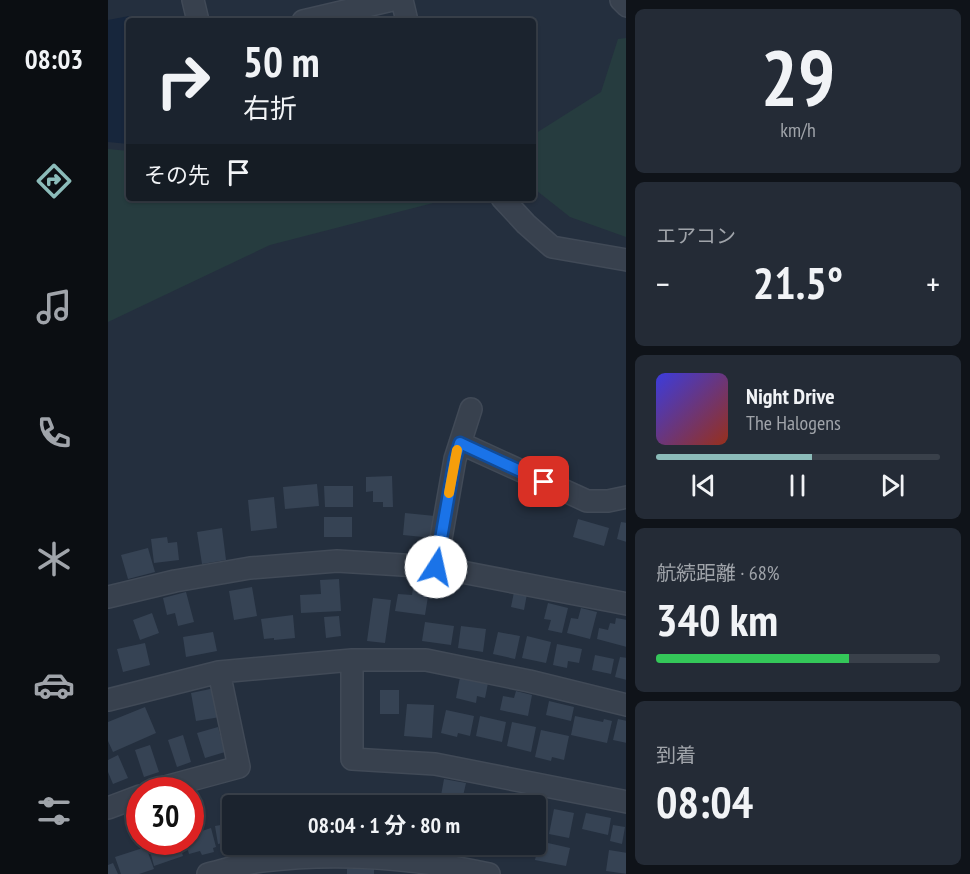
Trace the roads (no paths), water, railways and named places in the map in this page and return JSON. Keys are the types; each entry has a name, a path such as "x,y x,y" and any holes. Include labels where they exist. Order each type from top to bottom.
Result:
{"street":[{"path":"193,0 197,18"},
{"path":"316,18 392,0"},
{"path":"402,0 406,18"},
{"path":"505,201 552,247 626,260"},
{"path":"436,567 455,459 471,409"},
{"path":"460,443 587,501 608,501 626,497"},
{"path":"108,597 175,581 250,568 337,561 436,567 626,604"},
{"path":"352,660 352,759 435,764 626,802"},
{"path":"108,700 219,672 352,660 426,660 529,681 626,705"},
{"path":"202,777 239,767 219,672"},
{"path":"108,808 126,801"},
{"path":"208,874 260,861 348,856 455,867 489,874"}],"water":[{"path":"129,16 142,18 126,18 126,144 108,142 108,20"}]}
